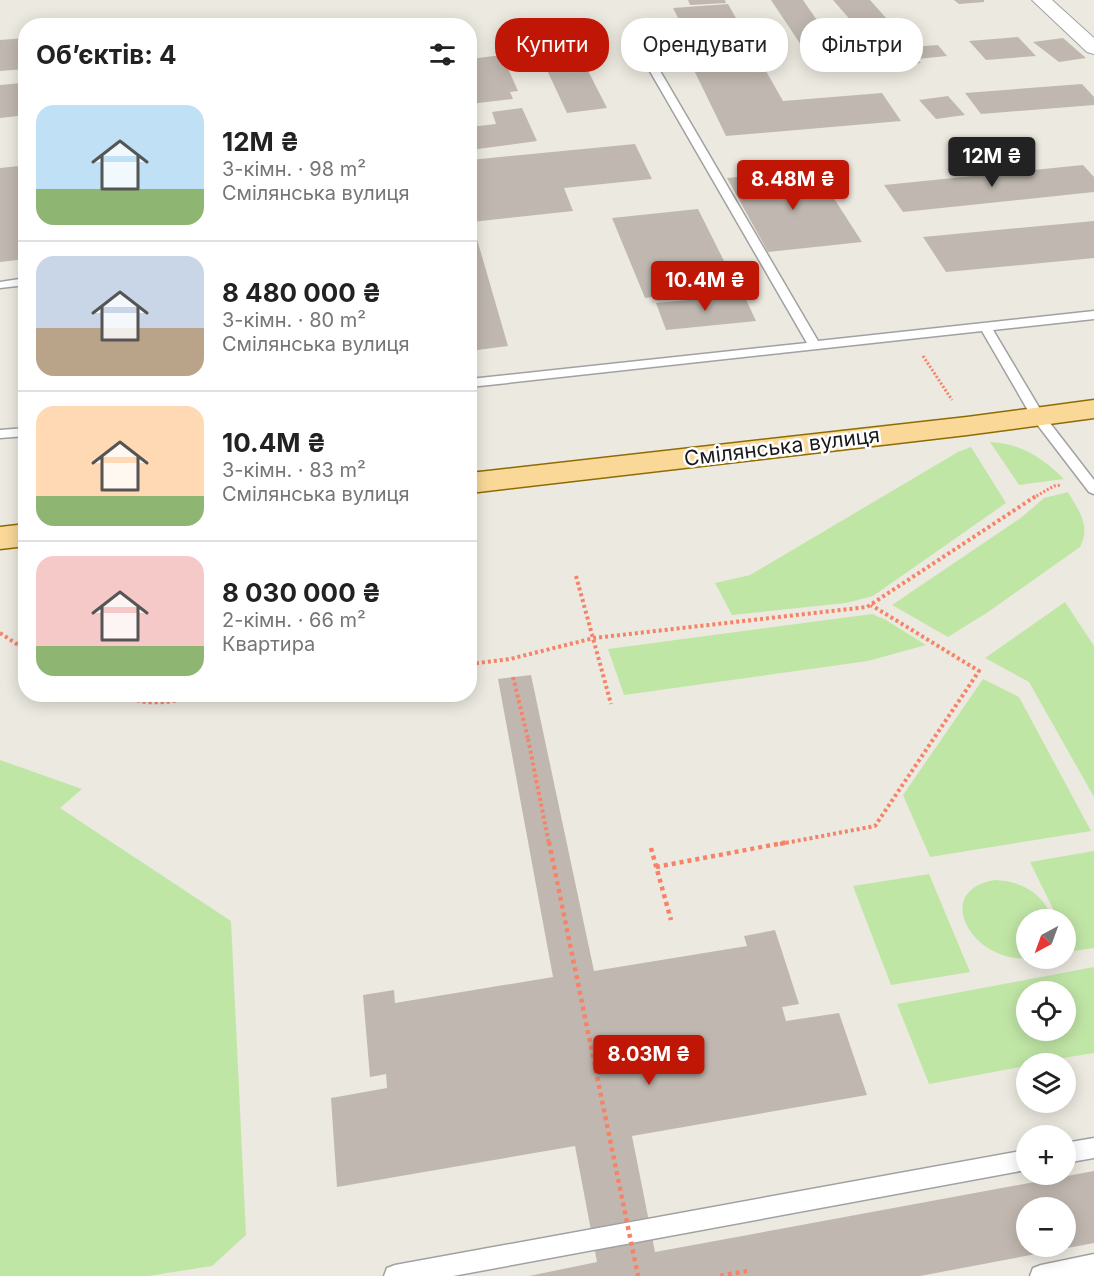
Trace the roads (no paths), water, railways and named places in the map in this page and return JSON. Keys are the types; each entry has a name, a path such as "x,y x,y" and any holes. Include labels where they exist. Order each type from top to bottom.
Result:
{"main road":[{"name":"Смілянська вулиця","path":"477,482 1094,409"},
{"path":"0,537 18,536"}],"street":[{"path":"1041,0 1094,48"}],"lane":[{"path":"655,72 814,345"},
{"path":"0,285 18,282"},
{"path":"477,382 911,333 986,328 1094,315"},
{"path":"986,328 1038,416 1092,486"},
{"path":"0,434 18,433"},
{"path":"1076,1151 1094,1148"},
{"path":"395,1276 1016,1162"},
{"path":"1041,1276 1094,1265"}]}
